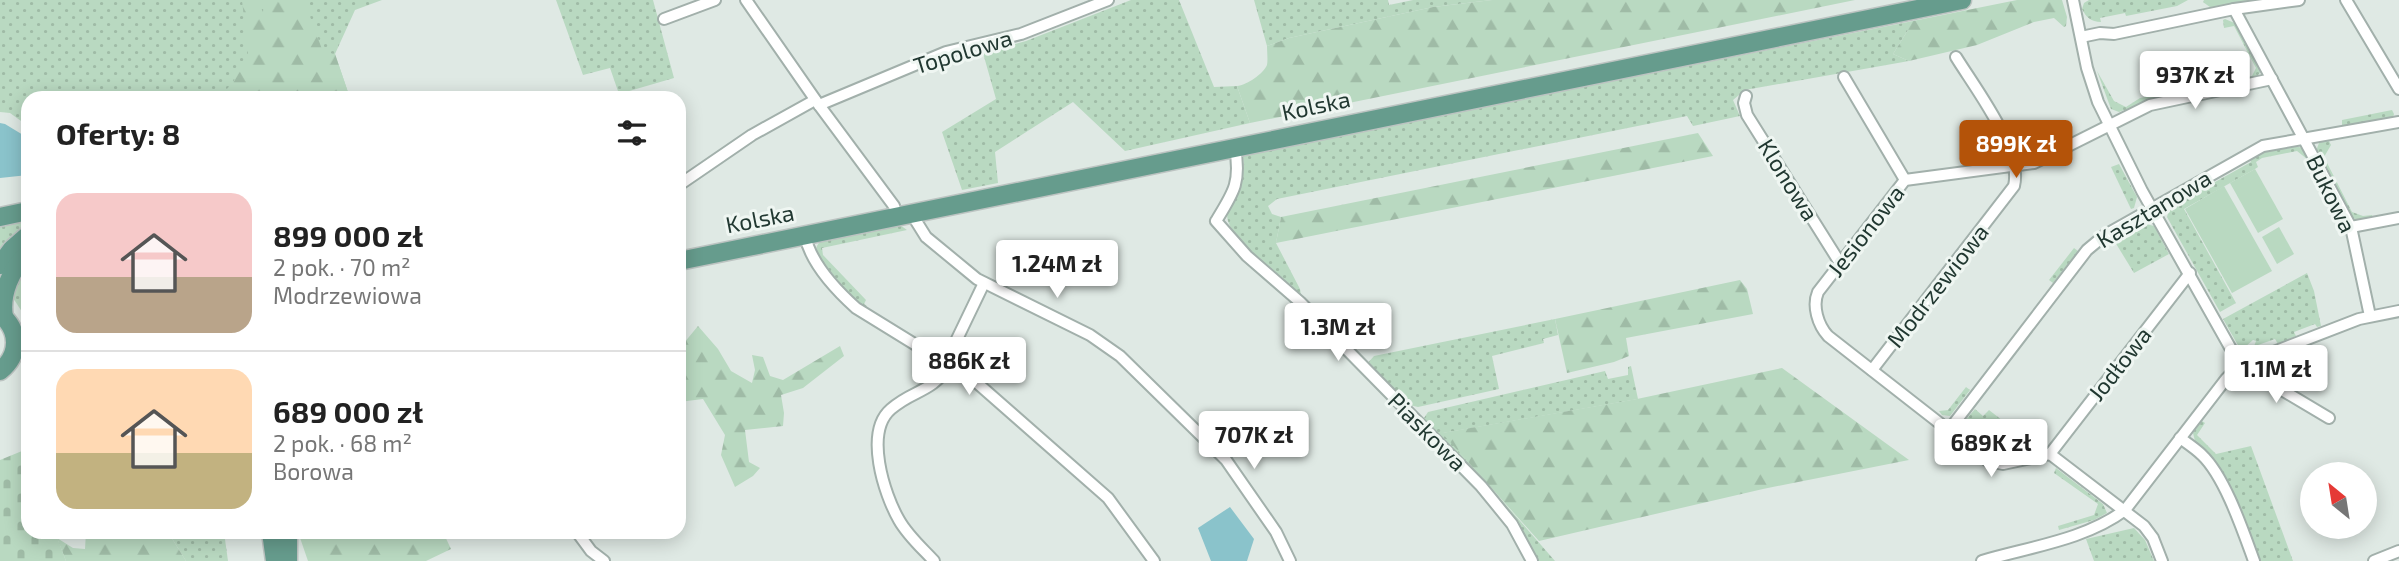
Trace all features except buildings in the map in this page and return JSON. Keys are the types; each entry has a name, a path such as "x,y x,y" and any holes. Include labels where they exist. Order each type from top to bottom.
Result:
{"main road":[{"name":"Kolska","path":"686,260 1962,0"},
{"path":"0,216 21,212"},
{"path":"0,265 21,241"},
{"path":"2,370 15,350 3,302 6,286 21,264"},
{"path":"2,370 21,359"},
{"path":"275,539 275,561"},
{"path":"277,539 288,561"}],"street":[{"path":"664,19 715,0"},
{"path":"746,0 817,103 894,206 964,270 984,284 1074,326 1098,339 1120,356 1221,453 1276,531 1290,561"},
{"name":"Topolowa","path":"686,180 752,135 817,103 946,52 1021,34 1108,0"},
{"path":"2073,0 2092,87 2152,207 2241,365 2329,418"},
{"path":"2081,37 2100,33 2114,34 2234,9 2300,0"},
{"path":"2346,0 2399,89"},
{"name":"Bukowa","path":"2234,9 2351,227 2370,316"},
{"path":"1956,57 2011,147 2015,164"},
{"path":"1844,77 1905,180"},
{"path":"2110,126 2157,103 2272,79"},
{"name":"Klonowa","path":"1746,96 1744,103 1747,115 1840,263"},
{"name":"Kasztanowa","path":"1949,430 2087,250 2105,234 2263,145 2399,122"},
{"name":"Jesionowa","path":"2050,454 1993,464 1828,336 1819,323 1816,296 1905,180 2034,163 2110,126"},
{"name":"Piaskowa","path":"1235,148 1237,185 1216,221 1247,256 1300,302 1481,486 1512,524 1532,561"},
{"name":"Modrzewiowa","path":"1872,370 2012,190 2015,164"},
{"path":"2351,227 2399,218"},
{"path":"805,236 820,266 849,301 976,382 1108,498 1154,561"},
{"name":"Jodłowa","path":"2050,454 2190,273"},
{"path":"934,561 907,532 894,509 881,473 878,428 880,421 891,409 936,383 984,284"},
{"path":"1982,561 2091,530 2125,510 2226,379 2241,365 2370,316 2399,311"},
{"path":"2180,438 2202,455 2214,470 2236,514 2254,561"},
{"path":"2050,454 2144,526 2153,538 2162,561"},
{"path":"582,539 591,551 604,561"},
{"path":"2374,561 2399,551"}],"green space":[{"path":"0,0 382,0 355,10 335,54 348,91 21,91 21,121 10,113 0,112"},
{"path":"242,0 257,0 263,12 264,0 304,0 323,52 335,54 348,91 225,91 248,54"},
{"path":"556,0 653,0 674,78 629,91 618,91 610,68 583,75"},
{"path":"1131,0 1179,0 1214,87 1237,86 1250,123 1125,151 1073,102 995,152 998,183 962,190 942,132 996,99 983,53 1026,41"},
{"path":"1254,0 1388,0 1389,5 1413,0 1492,0 1433,7 1289,38 1267,46"},
{"path":"1492,0 1855,0 1250,123 1237,86 1250,81 1265,68 1267,46 1289,38 1433,7"},
{"path":"2017,0 2062,0 2067,17 2066,26 2054,18 2034,22 1977,45 1909,61 1893,54 1908,30 1908,22"},
{"path":"2089,0 2188,0 2177,6 2100,18 2101,22 2087,17 2082,9 2084,3"},
{"path":"2257,0 2214,10 2203,2"},
{"path":"2225,19 2237,24 2260,65 2260,73 2253,80 2125,112 2111,109 2097,71 2114,101 2126,107 2140,98 2252,76 2256,68 2234,26 2224,28"},
{"path":"1908,22 1908,30 1893,54 1909,61 1745,90 1733,100 1740,116 1693,126 1687,116 1277,199 1268,206 1272,214 1281,217 1276,243 1300,289 1302,300 1255,258 1233,232 1228,221 1228,211 1242,178 1243,155"},
{"path":"2392,110 2393,117 2342,126 2342,120"},
{"path":"1698,133 1713,156 1276,243 1281,217"},
{"path":"2328,139 2331,145 2324,157 2352,212 2363,216 2372,215 2373,219 2360,221 2349,216 2316,151 2319,143"},
{"path":"2290,145 2303,148 2316,168 2312,170 2307,159 2297,151 2262,158 2256,162 2258,167 2255,169 2184,209 2236,303 2220,312 2167,217 2170,207 2251,162 2249,158 2263,151"},
{"path":"2119,164 2137,197 2134,208 2131,209 2111,167"},
{"path":"2255,169 2283,219 2258,233 2230,183"},
{"path":"2224,186 2272,271 2232,293 2185,209"},
{"path":"21,217 21,230 0,253 0,222"},
{"path":"2146,224 2154,226 2169,254 2134,273 2115,242"},
{"path":"900,225 907,230 822,248 823,255 866,300 866,308 851,297 819,257 817,247 821,241"},
{"path":"2279,227 2294,254 2277,264 2262,237"},
{"path":"2074,248 2078,251 2053,283 2049,280"},
{"path":"21,273 21,310 13,298 12,285"},
{"path":"2307,273 2314,291 2321,326 2317,327 2315,324 2294,332 2296,336 2278,344 2275,339 2258,345 2259,350 2252,352 2256,341 2239,347 2223,319"},
{"path":"1740,280 1747,289 1753,314 1626,338 1629,356 1567,373 1555,319"},
{"path":"1555,319 1558,335 1543,339 1544,343 1492,356 1499,389 1418,407 1405,404 1366,365 1374,356"},
{"path":"698,326 718,349 731,371 752,383 755,370 752,355 763,357 770,376 783,380 840,346 844,356 803,388 781,395 783,426 745,430 749,462 760,468 753,476 735,487 721,455 725,435 703,399 686,401 686,341"},
{"path":"1631,366 1638,399 1443,433 1555,561 1536,561 1422,421 1428,412 1605,371 1608,379 1628,375 1628,367"},
{"path":"1782,368 1909,460 1763,489 1539,541 1442,433 1637,399"},
{"path":"1966,387 1970,390 1950,416 1942,415 1939,411 1948,410"},
{"path":"1975,409 1983,416 1989,410 2012,428 1992,453 1962,429 1963,423"},
{"path":"2202,421 2205,423 2197,435 2216,454 2251,446 2293,561 2258,561 2228,490 2193,444 2193,433"},
{"path":"21,451 21,539 58,539 66,561 0,561 0,460"},
{"path":"2056,468 2103,504 2107,513 2094,520 2059,530 2058,526 2094,515 2098,504 2054,473"},
{"path":"2134,528 2145,540 2154,561 2094,561 2086,539"},
{"path":"57,539 73,548 85,549 86,539 172,539 186,561 66,561"},
{"path":"172,539 225,539 228,561 186,561"},
{"path":"300,539 446,539 451,549 426,561 308,561"}],"water":[{"path":"0,123 21,134 21,176 0,178"},
{"path":"1230,507 1254,539 1247,561 1211,561 1198,528"}]}
